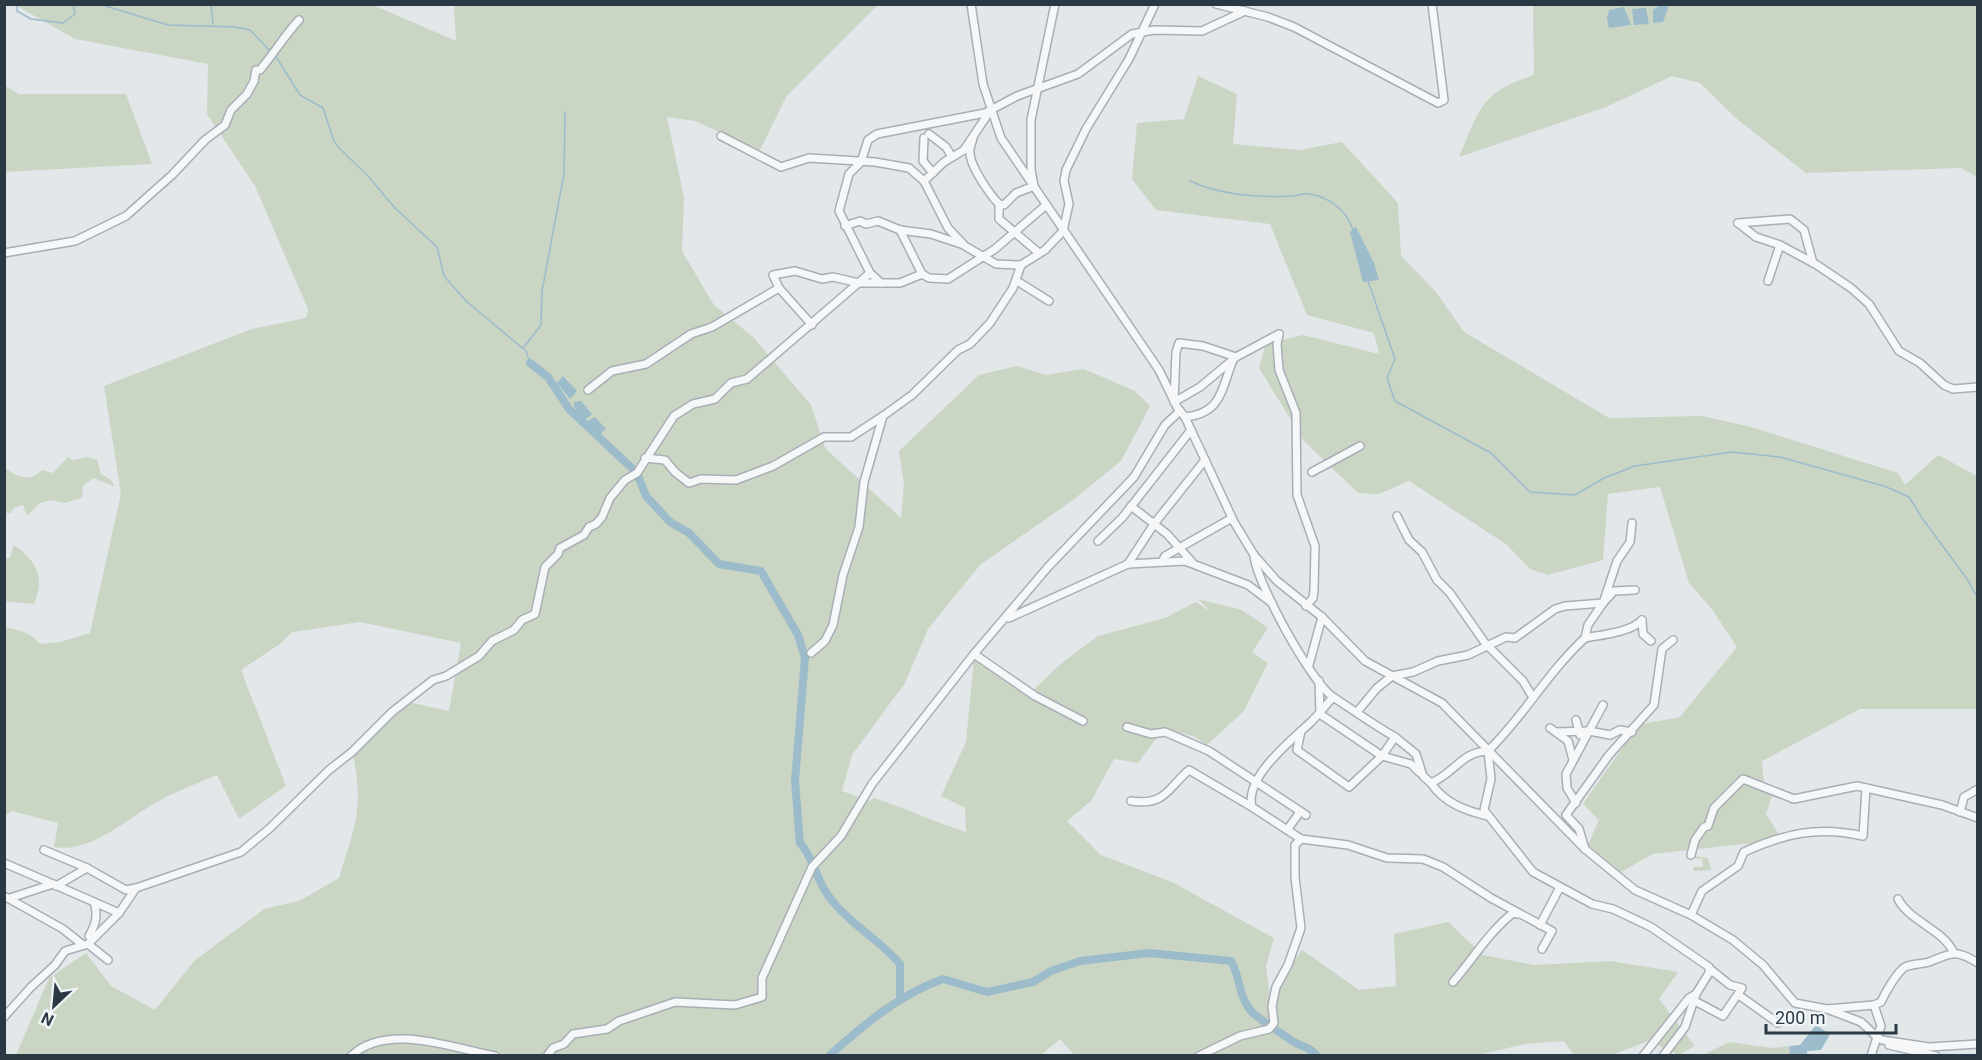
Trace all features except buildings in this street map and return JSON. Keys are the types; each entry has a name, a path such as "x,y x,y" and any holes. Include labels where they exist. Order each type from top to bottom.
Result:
{"street":[{"path":"970,4 983,84 1001,138 1045,206 1093,270 1159,370 1174,402 1191,430 1232,518 1254,555 1277,581 1322,617 1365,661 1442,703 1558,825 1629,886 1691,915 1749,952 1795,1003 1827,1009 1861,1022 1889,1045 1932,1055 1942,1052 1949,1046"},
{"path":"1034,186 1031,170 1031,120 1055,4"},
{"path":"645,458 665,460 689,483 701,479 736,480 773,466 824,437 852,437 912,394 958,350 970,344 990,323 1017,281 1022,266 1063,231 1069,204 1064,181 1066,170 1086,129 1129,59 1155,4"},
{"path":"1216,4 1294,27 1441,103 1444,100 1432,4"},
{"path":"881,283 870,273 840,216 841,201 849,174 861,162 868,140 877,134 985,113 1017,96 1089,68 1119,42 1142,32 1184,30 1194,33 1245,11"},
{"path":"4,253 75,241 126,216 172,175 204,140 225,125 231,110 247,94 254,81 256,70 260,70 282,45 286,33 299,20"},
{"path":"924,181 952,157 964,150 991,108"},
{"path":"721,136 781,167 809,158 909,168 924,181 948,228 966,246"},
{"path":"933,173 923,161 927,136 946,147 952,157"},
{"path":"973,138 969,152 991,196 999,204 1004,205 1016,193 1034,186"},
{"path":"999,204 999,219 1039,253"},
{"path":"900,230 922,274 929,278 948,279 1015,232 1045,206"},
{"path":"1813,263 1804,230 1790,219 1738,223 1756,237 1780,245 1851,288 1869,304 1899,351 1920,363 1953,389 1977,387"},
{"path":"845,226 860,221 866,224 878,221 900,230 931,234 966,246 996,264 1022,266"},
{"path":"1768,281 1780,245"},
{"path":"812,325 780,288 773,275 795,271 822,279 833,278 859,283 900,283 922,274"},
{"path":"44,850 87,868 126,890 241,852 270,828 329,770 352,752 392,712 434,680 446,676 479,656 492,641 514,630 522,620 535,614 545,567 558,554 560,548 584,535 602,517 610,498 625,480 637,473 674,416 693,404 715,399 731,383 747,379 870,273"},
{"path":"1017,281 1049,302"},
{"path":"588,390 612,371 646,364 691,334 712,327 780,288"},
{"path":"1174,402 1192,393 1235,358 1279,334 1276,344 1279,370 1296,412 1297,495 1315,546 1314,590 1306,606"},
{"path":"1174,402 1176,352 1179,343 1203,346 1235,358"},
{"path":"547,1056 553,1048 564,1044 573,1034 607,1029 619,1021 675,1002 735,1005 762,997 762,978 812,867 841,836 872,784 974,654 1048,567 1134,477 1162,429 1182,414 1210,411 1218,402 1235,358"},
{"path":"811,653 825,641 833,626 843,575 859,527 864,482 883,416"},
{"path":"1098,541 1131,506 1191,430"},
{"path":"1312,472 1360,446"},
{"path":"1128,564 1154,524 1205,460"},
{"path":"1131,506 1154,524 1194,564"},
{"path":"1397,516 1409,540 1422,552 1437,580 1450,593 1490,647 1522,681 1532,696"},
{"path":"1162,562 1165,556 1181,549 1232,518"},
{"path":"1602,603 1617,561 1630,542 1632,524"},
{"path":"1254,555 1254,567 1282,625 1309,665 1311,674 1333,697 1416,754 1423,776"},
{"path":"992,634 1010,617 1128,564 1185,561 1248,585 1272,603"},
{"path":"1431,783 1447,776 1474,752 1488,751 1504,735 1532,696 1585,638 1588,625 1602,603 1614,591 1635,590"},
{"path":"1357,712 1377,688 1395,676 1490,647 1506,638 1515,638 1555,609 1602,603"},
{"path":"1309,665 1322,617"},
{"path":"1585,638 1613,634 1619,629 1633,628 1642,620 1643,634 1651,641"},
{"path":"1558,825 1609,755 1654,705 1662,649 1673,640"},
{"path":"974,654 1035,696 1083,721"},
{"path":"1319,681 1320,714"},
{"path":"1252,807 1250,801 1257,784 1279,750 1320,714 1333,697"},
{"path":"1576,803 1567,788 1566,774 1603,705"},
{"path":"1320,714 1382,756 1411,764 1444,798 1456,805 1488,816"},
{"path":"1576,720 1580,732 1580,747"},
{"path":"1127,727 1151,734 1165,732 1209,751 1303,814 1287,830"},
{"path":"1573,760 1568,741 1553,730 1589,731 1610,735 1620,730 1632,732"},
{"path":"1301,731 1297,750 1349,787 1382,756 1395,738"},
{"path":"1488,751 1491,779 1484,807 1488,816 1533,872 1592,904 1613,909 1651,927 1707,964 1730,985 1742,988 1740,996 1723,1016 1694,998 1689,998 1643,1056"},
{"path":"1131,801 1142,803 1166,796 1189,770 1301,839 1348,845 1387,858 1429,861 1460,876 1518,914 1552,930 1542,948"},
{"path":"1691,855 1695,840 1704,827 1708,826 1714,808 1743,779 1794,799 1848,786 1866,788 1977,818"},
{"path":"1691,915 1702,891 1738,866 1744,852 1805,831 1845,831 1865,824 1866,788"},
{"path":"1960,812 1964,796 1977,789"},
{"path":"1566,815 1579,829 1585,849"},
{"path":"1199,1056 1240,1036 1273,1025 1276,987 1288,965 1302,928 1294,861 1295,845 1301,839"},
{"path":"4,863 119,914"},
{"path":"7,897 54,885 87,868"},
{"path":"1540,925 1560,887"},
{"path":"4,1017 55,965 65,951 98,934 119,914 136,888"},
{"path":"7,897 85,942 108,960"},
{"path":"1898,899 1908,913 1945,939 1954,953"},
{"path":"85,942 94,927 97,913 94,902"},
{"path":"1453,982 1477,949 1513,913 1518,914"},
{"path":"1827,1009 1874,1005 1881,1002 1887,988 1904,968 1954,953 1962,953 1977,963"},
{"path":"1663,1056 1685,1027 1694,998 1710,969"},
{"path":"1740,996 1778,1023"},
{"path":"1871,1056 1880,1039 1881,1026 1874,1005"},
{"path":"351,1056 366,1044 382,1039 417,1041 495,1056"},
{"path":"1880,1039 1929,1047 1977,1044"}],"green space":[{"path":"15,5 373,5 456,41 454,5 878,5 786,97 760,150 695,121 667,117 684,198 682,251 714,305 753,337 811,405 825,448 901,518 904,484 899,451 979,375 1017,366 1046,375 1084,369 1135,391 1150,406 1121,461 1073,500 980,565 928,629 905,683 852,755 842,791 870,801 874,798 966,832 965,808 941,796 966,742 974,658 1032,691 1063,662 1098,636 1165,618 1196,602 1211,612 1198,599 1242,610 1268,628 1252,652 1268,663 1244,711 1207,745 1193,736 1163,729 1138,763 1114,759 1091,801 1067,821 1101,855 1172,882 1274,938 1266,966 1270,996 1302,950 1359,990 1396,986 1394,934 1448,922 1483,955 1534,965 1611,961 1678,972 1659,999 1695,1046 1679,1055 1648,1041 1612,1055 1574,1055 1564,1041 1525,1044 1474,1056 1075,1056 1060,1039 1040,1056 16,1055 49,978 86,953 111,986 155,1010 195,960 264,909 299,901 339,878 358,804 353,754 403,701 449,711 461,643 360,622 292,632 280,644 241,670 286,786 239,819 217,775 166,797 98,839 69,848 54,847 58,823 12,811 5,816 5,627 29,635 40,644 60,642 90,633 121,494 104,386 252,329 306,318 308,309 255,186 207,114 208,64 75,39"},
{"path":"1533,5 1977,5 1977,177 1961,168 1806,173 1737,119 1700,83 1672,76 1606,107 1459,157 1484,104 1503,88 1534,75"},
{"path":"1198,76 1237,94 1233,144 1300,150 1342,142 1398,203 1401,256 1436,292 1464,332 1609,418 1702,416 1751,427 1898,473 1905,485 1938,455 1977,476 1977,709 1860,709 1762,761 1764,785 1772,796 1766,814 1783,841 1777,845 1742,844 1653,854 1621,872 1588,845 1599,820 1583,804 1638,725 1680,717 1737,647 1711,608 1689,583 1660,487 1608,494 1603,560 1548,575 1530,569 1506,544 1409,481 1379,494 1358,493 1304,441 1259,368 1266,344 1303,335 1379,354 1374,333 1307,315 1270,224 1156,210 1132,179 1137,123 1184,119"},
{"path":"5,86 19,94 126,94 152,164 5,172"},
{"path":"68,457 73,460 87,457 97,460 101,474 111,480 115,487 94,478 83,485 82,498 64,503 51,500 40,503 27,516 23,505 14,508 10,514 5,512 5,468 24,477 33,476 42,470 53,473"},
{"path":"14,545 28,557 37,570 39,586 34,604 5,601 5,558 10,558"},
{"path":"1693,856 1708,858 1711,870 1694,871 1693,867 1703,867 1702,859 1691,858"},
{"path":"1729,1042 1773,1048 1790,1046 1789,1055 1701,1056"}],"water":[{"path":"1660,5 1669,5 1663,22 1653,23 1653,10"},
{"path":"1624,7 1631,25 1609,28 1607,18 1609,10"},
{"path":"1646,8 1649,24 1634,25 1632,9"},
{"path":"1356,227 1374,263 1379,280 1363,282 1350,232"},
{"path":"563,376 577,391 570,399 557,383"},
{"path":"581,401 592,414 585,420 574,407 574,402"},
{"path":"595,417 606,429 599,435 586,422"},
{"path":"1816,1025 1830,1034 1821,1050 1807,1051 1807,1055 1789,1055 1790,1046 1800,1045"}],"waterway":[{"path":"17,4 17,11 31,19 63,23 75,14 73,4"},
{"path":"99,4 168,25 235,27 250,30 271,52"},
{"path":"211,4 213,24"},
{"path":"275,55 300,95 323,108 334,141 339,148 368,176 394,207 437,247 444,276 466,301 526,351 530,363"},
{"path":"524,347 541,325 542,291 564,174 565,112"},
{"path":"1190,181 1214,190 1240,195 1279,197 1307,194 1324,198 1342,211 1353,230"},
{"path":"1368,281 1395,359 1387,378 1395,401 1491,453 1530,492 1575,495 1604,478 1635,466 1732,452 1780,457 1884,486 1909,497 1978,598"},
{"path":"530,363 548,377 569,409 637,473 646,496 670,522 689,533 719,564 761,571 798,635 805,658 795,781 800,843 834,903 900,964 900,1000"},
{"path":"829,1056 868,1022 897,1002 943,979 987,992 1033,982 1051,971 1080,961 1149,953 1231,961 1244,1000 1252,1012 1317,1056"}]}
